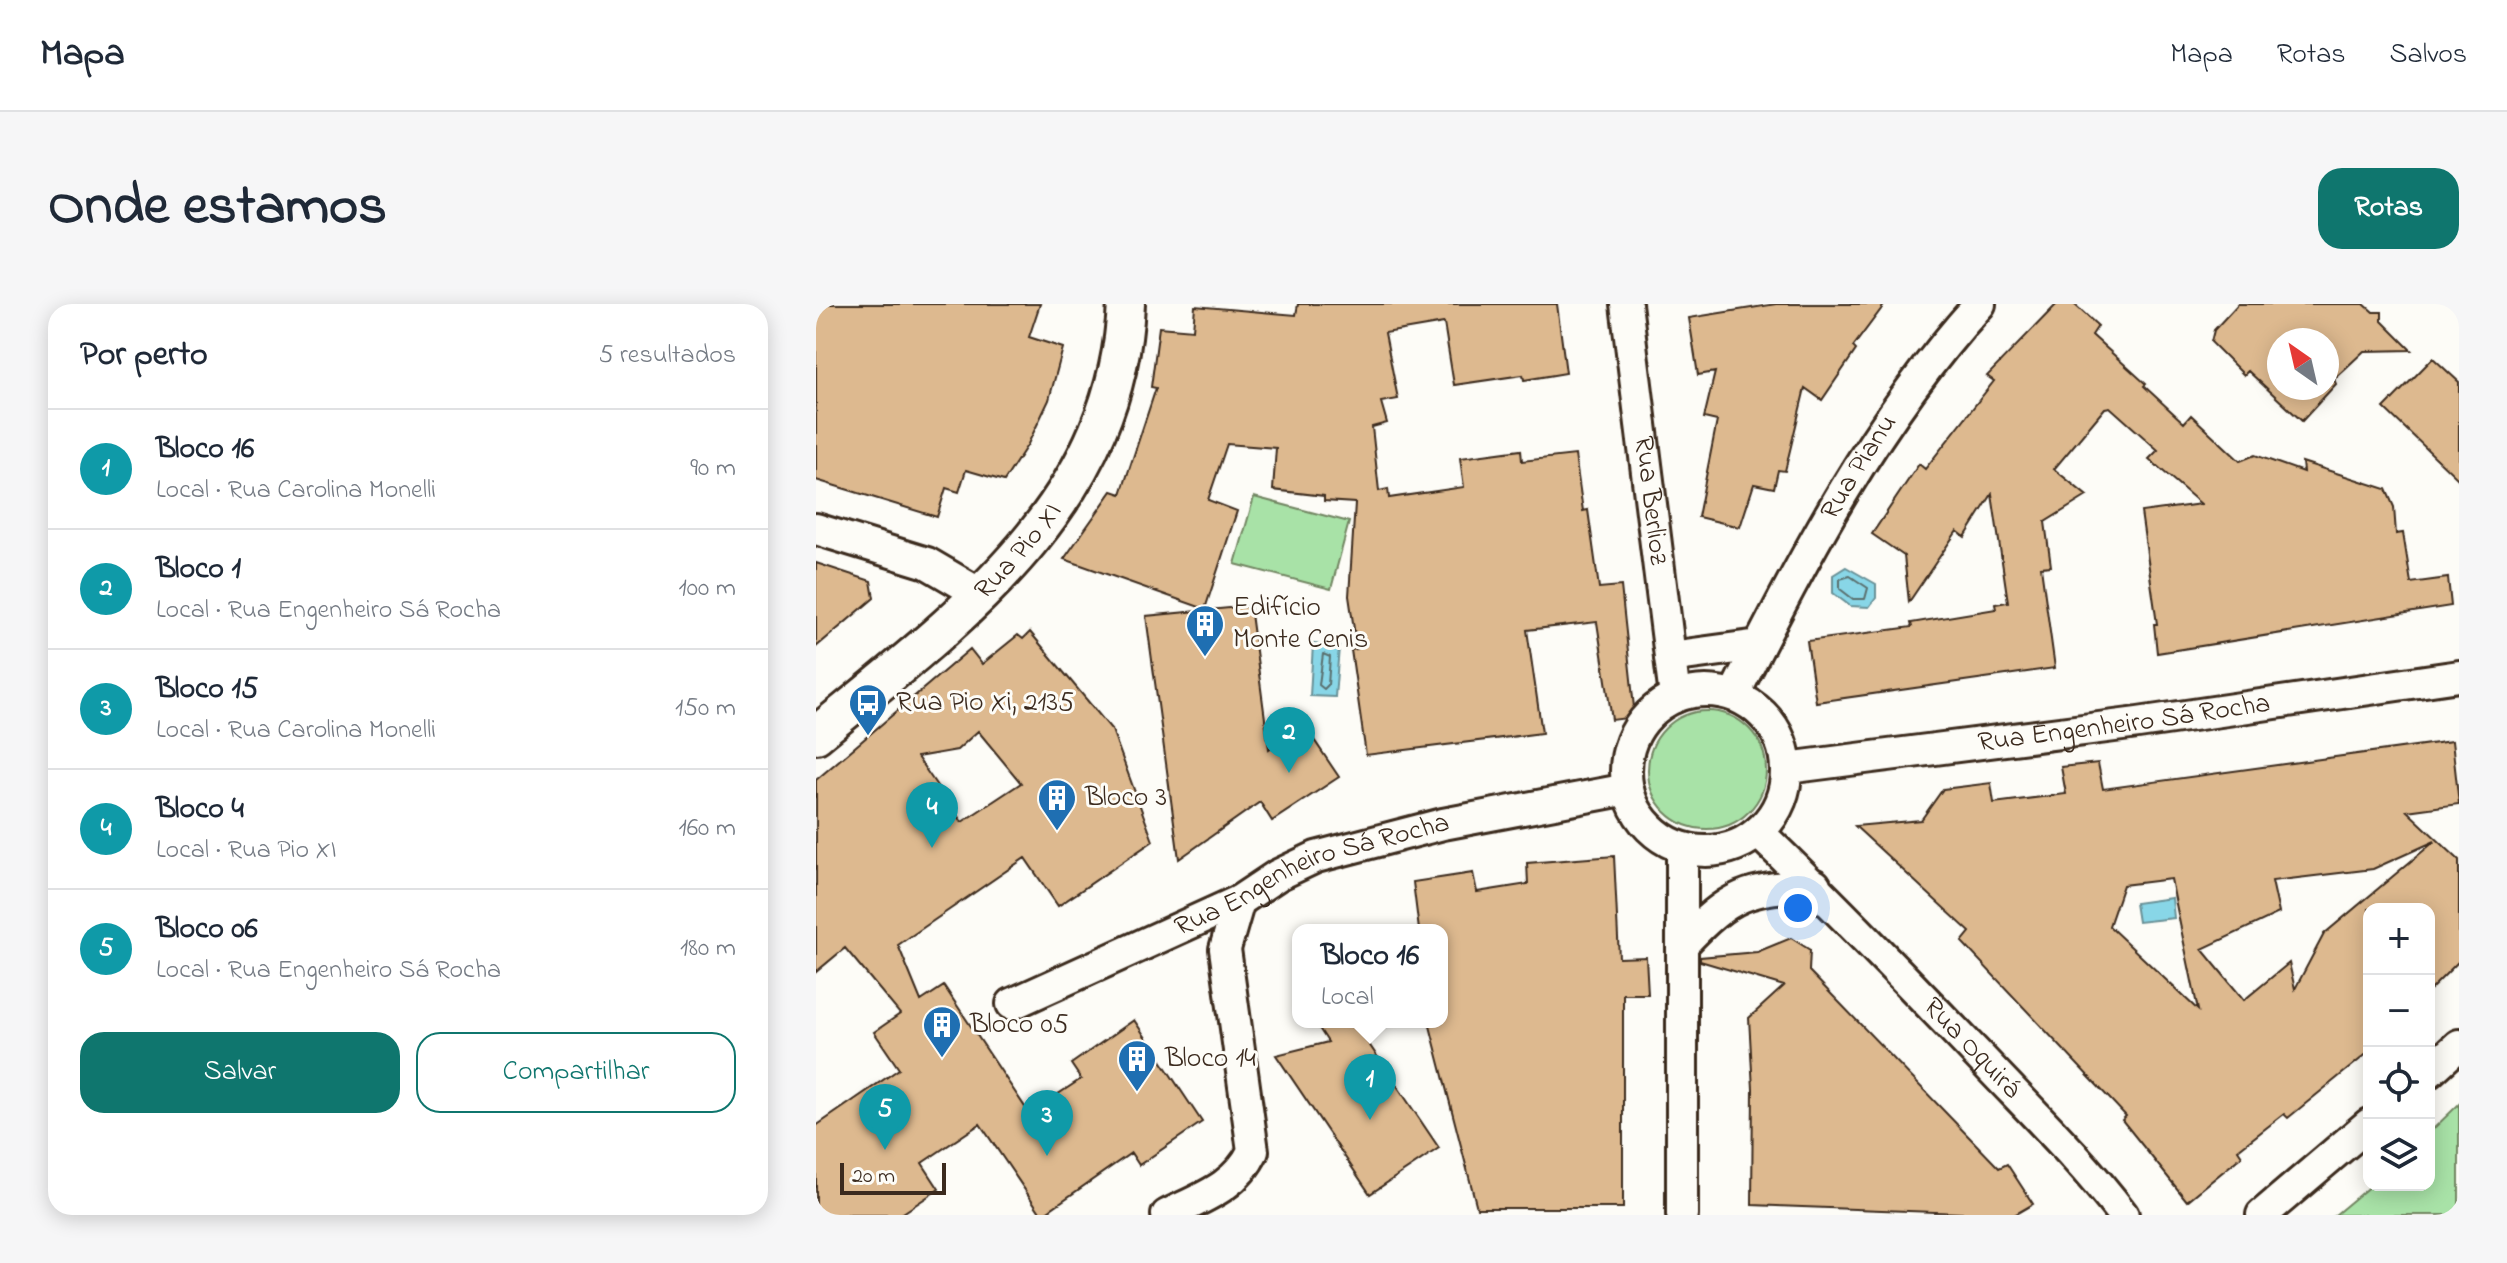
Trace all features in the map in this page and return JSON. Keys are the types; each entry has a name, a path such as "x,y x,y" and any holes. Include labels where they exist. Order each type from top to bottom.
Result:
{"street":[{"name":"Rua Pio XI","path":"816,735 920,650 1033,540 1066,494 1096,433 1115,382 1126,304"},
{"name":"Rua Berlioz","path":"1626,304 1675,697"},
{"name":"Rua Pianu","path":"1734,695 1821,529 1883,430 1980,304"},
{"path":"816,529 927,563 980,594"},
{"path":"1670,657 1759,645"},
{"name":"Rua Engenheiro Sá Rocha","path":"1787,768 2138,723 2459,676"},
{"path":"1710,690 1734,695 1754,705 1775,728 1787,768 1780,804 1758,832 1735,846 1719,851 1682,848 1647,826 1637,813 1628,789 1625,768 1633,737 1651,712 1675,697 1710,690"},
{"name":"Rua Engenheiro Sá Rocha","path":"1012,1004 1239,901 1278,875 1316,857 1443,824 1628,789"},
{"name":"Rua Oquirá","path":"1758,832 1815,885 2094,1178 2123,1215"},
{"path":"1682,848 1682,1215"},
{"path":"1684,943 1712,913 1732,898 1776,887 1815,885"},
{"path":"1167,1215 1222,1188 1243,1171 1253,1151 1225,949 1239,901"},
{"path":"2435,1067 2459,1045"},
{"path":"2262,1215 2363,1129"}],"green space":[{"path":"1254,497 1349,522 1331,589 1235,564"},
{"path":"1707,711 1730,715 1749,728 1762,747 1766,770 1762,793 1749,812 1730,825 1707,829 1684,825 1665,812 1652,793 1648,770 1652,747 1665,728 1684,715"},
{"path":"2459,1104 2459,1215 2335,1215 2364,1191 2435,1191 2435,1127"}],"water":[{"path":"1846,567 1876,584 1876,598 1869,607 1850,606 1833,593 1833,575"},
{"path":"1313,644 1339,647 1335,697 1310,696"},
{"path":"2172,898 2174,918 2138,922 2135,903"}],"building":[{"path":"816,304 1040,304 1029,337 1063,348 1049,400 1028,444 1004,481 966,470 959,492 946,488 937,517 816,480"},
{"path":"1298,304 1557,304 1566,373 1524,380 1523,375 1454,385 1444,323 1385,333 1398,399 1381,402 1387,423 1372,427 1379,491 1388,489 1389,498 1464,487 1460,458 1521,450 1522,461 1575,455 1583,511 1588,510 1599,588 1621,586 1635,717 1612,720 1597,622 1527,630 1542,733 1366,755 1351,650 1357,649 1349,596 1355,503 1324,501 1324,496 1273,490 1276,448 1227,444 1208,500 1237,511 1205,609 1064,559 1112,491 1121,494 1156,388 1151,387 1159,327 1193,330 1195,306 1296,315"},
{"path":"1776,304 1885,304 1853,347 1856,350 1822,400 1805,388 1785,471 1778,470 1774,488 1754,484 1740,527 1698,517 1717,421 1704,418 1715,372 1698,375 1689,318"},
{"path":"2057,304 2074,304 2098,326 2092,335 2146,384 2144,386 2184,423 2191,415 2240,461 2255,455 2303,472 2302,462 2386,489 2394,507 2396,534 2403,533 2411,583 2448,578 2451,606 2157,653 2154,624 2157,624 2141,512 2201,504 2149,459 2158,450 2110,407 2105,408 2054,469 2087,496 2045,522 2051,566 2041,567 2055,668 1816,702 1807,641 1912,627 1911,623 1996,609 1995,604 2008,602 1992,494 1965,537 1957,531 1909,602 1904,556 1872,534 1919,464 1925,469 1994,381 1987,376"},
{"path":"2238,304 2364,304 2373,312 2382,312 2382,321 2411,350 2364,351 2339,374 2339,328 2267,328 2267,389 2248,371 2244,375 2211,342 2214,330"},
{"path":"2433,358 2459,382 2459,480 2384,408"},
{"path":"2279,400 2321,400 2302,421"},
{"path":"816,563 871,581 874,598 816,647"},
{"path":"1250,606 1269,749 1304,725 1339,777 1272,821 1260,802 1179,859 1146,616"},
{"path":"1030,632 1112,730 1153,841 1058,906 1025,858 898,945 921,1001 944,986 1029,1113 1081,1079 1071,1064 1134,1020 1202,1122 1139,1165 1131,1153 1042,1215 980,1124 922,1163 939,1189 900,1215 816,1215 816,1126 899,1069 874,1032 900,1014 845,948 816,972 816,780 970,649 982,664 1018,635 1023,639","holes":["978,731 1021,783 962,822 917,757 957,750"]},
{"path":"2452,741 2459,804 2407,811 2459,860 2459,961 2435,985 2435,903 2363,903 2363,1057 2288,1118 2284,1114 2238,1150 2242,1156 2187,1201 2122,1120 2126,1116 1962,942 1970,932 1855,826 1921,820 1943,789 1991,783 1994,803 2066,794 2061,767 2098,763 2103,789","holes":["2435,841 2324,934 2295,989 2289,963 2244,1000 2202,949 2279,913 2272,881 2373,869","2171,879 2198,1010 2109,926 2123,885"]},
{"path":"1614,856 1619,958 1646,957 1648,994 1623,994 1623,1208 1477,1208 1431,1028 1448,1028 1448,924 1418,924 1413,882 1473,873 1477,892 1528,884 1527,863"},
{"path":"1791,938 1810,950 1809,971 1999,1168 2007,1164 2033,1204 2014,1215 1752,1205 1753,1089 1749,1018 1784,986 1700,961 1700,957 1757,952"},
{"path":"1319,1028 1358,1028 1439,1148 1370,1194 1276,1055 1328,1042"}],"place":[{"name":"Edifício Monte Cenis","path":"1205,658"},
{"name":"Rua Pio Xi, 2135","path":"868,737"},
{"name":"Bloco 1","path":"1289,773"},
{"name":"Bloco 3","path":"1057,832"},
{"name":"Bloco 4","path":"932,848"},
{"name":"Bloco 05","path":"942,1059"},
{"name":"Bloco 14","path":"1137,1093"},
{"name":"Bloco 16","path":"1370,1120"},
{"name":"Bloco 06","path":"885,1150"},
{"name":"Bloco 15","path":"1047,1156"}]}
